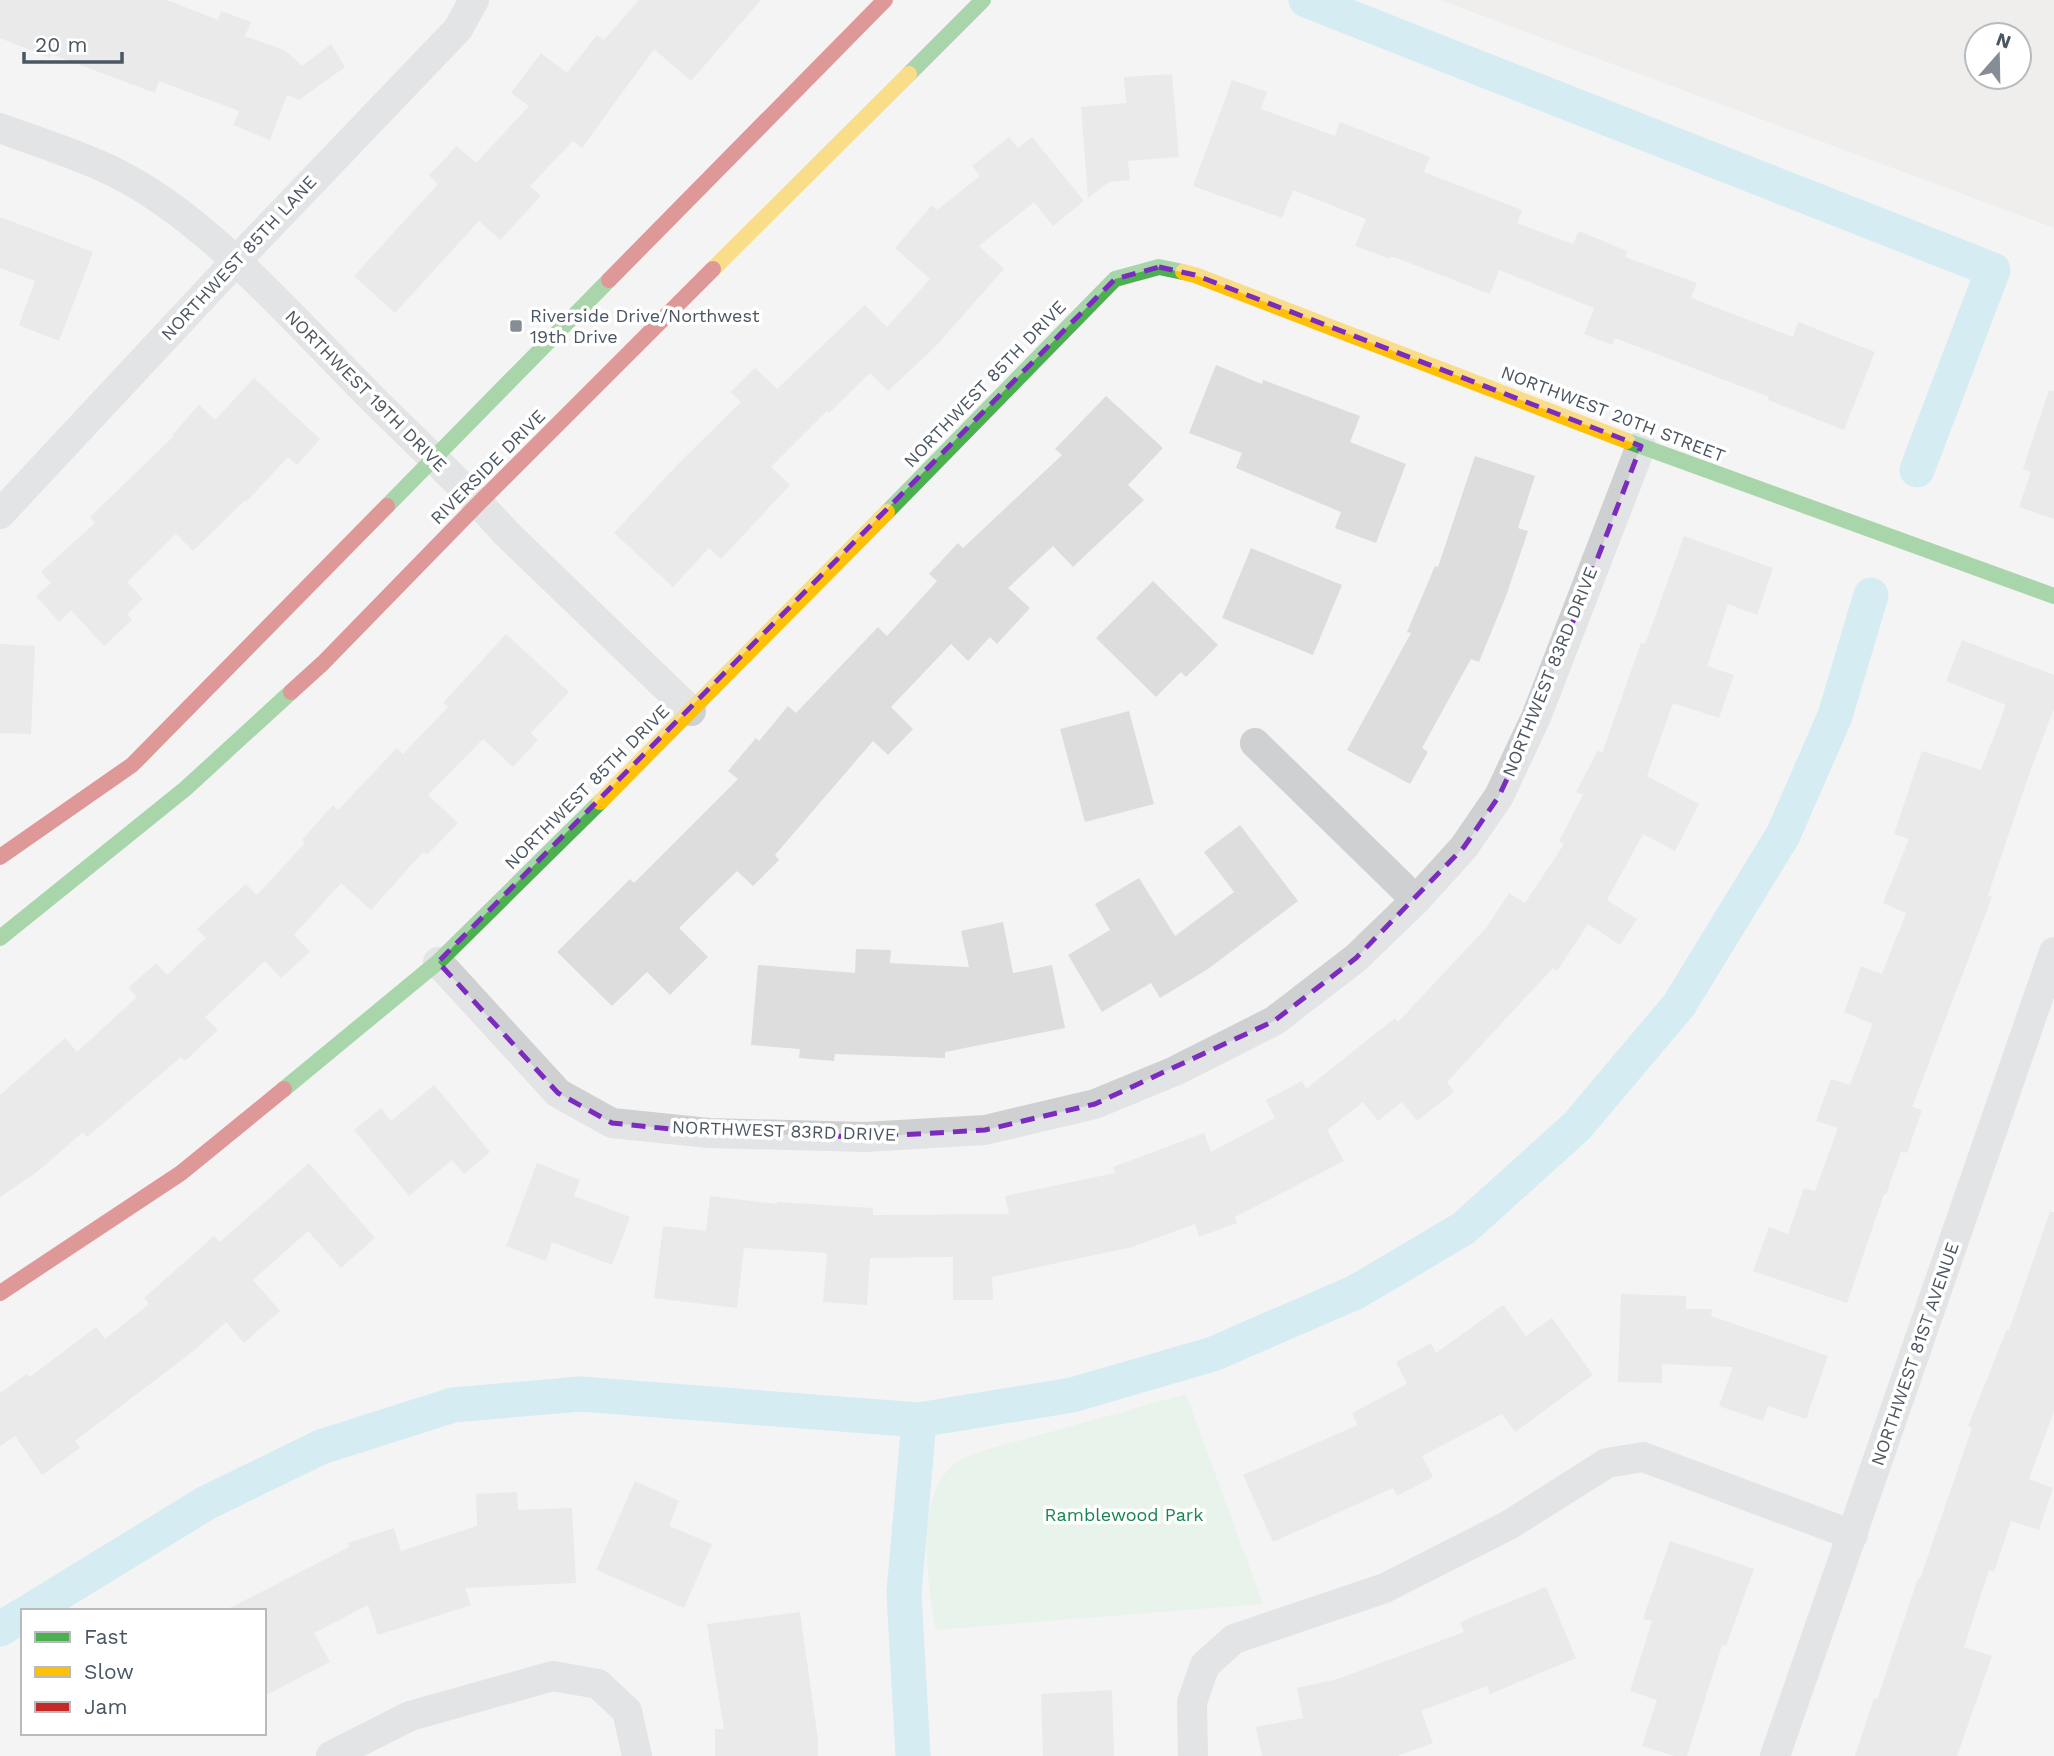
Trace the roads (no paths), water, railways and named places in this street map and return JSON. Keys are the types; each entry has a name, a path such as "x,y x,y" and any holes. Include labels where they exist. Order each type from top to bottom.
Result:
{"street":[{"name":"NORTHWEST 85TH LANE","path":"0,514 236,261 458,29 474,0"},
{"path":"0,857 132,765 885,0"},
{"name":"RIVERSIDE DRIVE","path":"0,938 205,771 323,663 479,502 983,0"},
{"name":"NORTHWEST 19TH DRIVE","path":"0,128 114,172 169,206 236,261 403,430 479,502 506,533 691,711"},
{"name":"NORTHWEST 20TH STREET","path":"1159,267 1195,275 1641,446 2054,596"},
{"name":"NORTHWEST 85TH DRIVE","path":"0,1293 181,1173 438,962 691,711 1115,279 1159,267"},
{"name":"NORTHWEST 83RD DRIVE","path":"438,962 558,1093 612,1123 709,1133 865,1137 985,1130 1095,1104 1175,1071 1274,1021 1356,958 1416,900 1464,847 1499,796 1536,717 1641,446"},
{"path":"1255,743 1416,900"},
{"name":"NORTHWEST 81ST AVENUE","path":"1775,1756 2054,952"},
{"path":"1193,1756 1192,1702 1196,1690 1205,1665 1234,1639 1385,1588 1509,1525 1607,1463 1643,1457 1853,1535"},
{"path":"331,1756 410,1716 553,1676 598,1684 627,1711 637,1756"}],"waterway":[{"path":"1306,0 1993,270 1917,470"},
{"path":"33,1609 206,1503 321,1447 453,1405 580,1394 919,1420 1072,1395 1213,1354 1356,1292 1464,1228 1577,1126 1679,1005 1783,835 1835,716 1871,595"},
{"path":"913,1756 904,1593 919,1420"},
{"path":"0,1629 21,1616"}],"place":[{"name":"Riverside Drive/Northwest 19th Drive","path":"516,326"}],"park label":[{"name":"Ramblewood Park","path":"1124,1515"}]}
